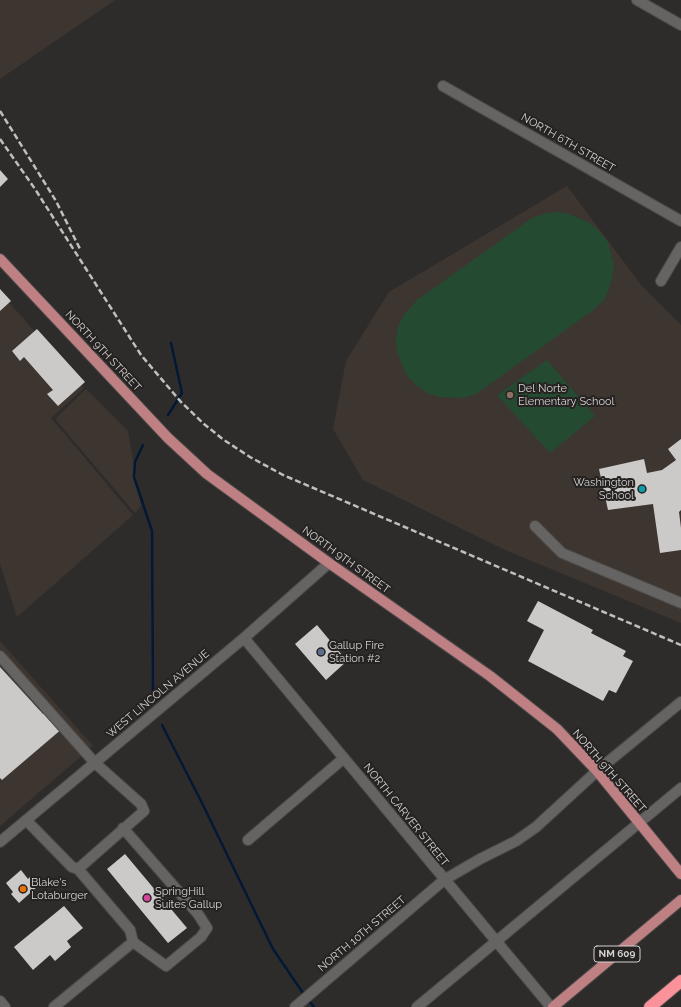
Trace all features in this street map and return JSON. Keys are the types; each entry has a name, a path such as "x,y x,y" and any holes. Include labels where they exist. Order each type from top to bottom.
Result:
{"highway":[{"path":"650,1007 681,980"},
{"path":"647,1007 665,994"}],"main road":[{"name":"NORTH 9TH STREET","path":"0,259 168,438 207,474 329,563 490,676 557,729 597,771 681,874"},
{"name":"NM 609","path":"552,1007 681,900"}],"street":[{"path":"637,0 681,25"},
{"name":"NORTH 6TH STREET","path":"443,86 681,221"},
{"path":"661,281 681,247"},
{"path":"535,526 562,553 681,603"},
{"name":"WEST LINCOLN AVENUE","path":"0,842 244,638 329,563"},
{"name":"NORTH CARVER STREET","path":"244,638 444,880 552,1007"},
{"path":"0,656 95,763 140,804 144,811 78,869"},
{"name":"NORTH 10TH STREET","path":"297,1005 444,880 480,858 516,841 536,827 597,771 681,702"},
{"path":"248,840 344,758"},
{"path":"417,1007 681,788"},
{"path":"26,820 72,867 78,869 130,930 133,942 166,966 201,937 207,928 198,914 123,828"},
{"path":"54,1007 133,942"},
{"path":"0,1001 5,1007"}],"shaded area":[{"path":"0,0 115,0 0,79"},
{"name":"Del Norte Elementary School","path":"567,186 641,285 681,325 681,623 503,549 363,480 333,429 346,361 389,292"},
{"path":"0,292 84,388 51,418 133,515 17,617 0,564"},
{"path":"86,389 128,431 141,506 135,513 55,419"},
{"path":"0,641 93,746 0,826"}],"green space":[{"path":"554,212 566,213 588,222 598,230 608,242 614,266 608,292 603,301 592,311 476,394 463,398 440,397 427,393 416,385 407,376 397,352 396,340 398,327 404,315 417,300 532,218"},
{"path":"547,360 595,416 550,453 497,395"}],"building":[{"path":"0,170 8,179 0,187"},
{"path":"0,289 11,301 0,311"},
{"path":"37,329 85,382 58,406 47,394 53,390 24,357 20,361 12,351"},
{"name":"Washington School","path":"681,439 681,510 679,512 681,550 660,553 653,504 608,510 599,469 644,459 647,473 662,470 676,460 668,449"},
{"path":"538,601 593,630 591,633 626,651 623,656 633,661 616,693 609,690 603,701 528,661 544,630 527,621"},
{"name":"Gallup Fire Station #2","path":"317,625 347,661 326,680 295,644"},
{"path":"0,667 43,714 47,710 63,728 2,780 0,778"},
{"name":"SpringHill Suites Gallup","path":"125,854 187,928 168,943 107,869"},
{"name":"Blake's Lotaburger","path":"21,870 28,879 30,877 38,886 19,903 11,894 13,892 6,883"},
{"path":"64,906 83,928 67,941 71,947 55,961 50,955 33,970 14,947"}],"waterway":[{"path":"168,415 182,393 171,343"},
{"path":"143,445 135,462 134,477 152,531 153,693"},
{"path":"162,725 201,801 273,949 305,996"},
{"path":"308,1000 314,1007"}],"railway":[{"path":"0,111 56,201 81,251"},
{"path":"0,139 35,189 141,355 181,402 204,424 224,440 250,457 283,475 681,645"}],"place":[{"name":"Del Norte Elementary School","path":"510,395"},
{"name":"Washington School","path":"642,489"},
{"name":"Gallup Fire Station #2","path":"321,652"},
{"name":"Blake's Lotaburger","path":"23,889"},
{"name":"SpringHill Suites Gallup","path":"147,898"}]}
